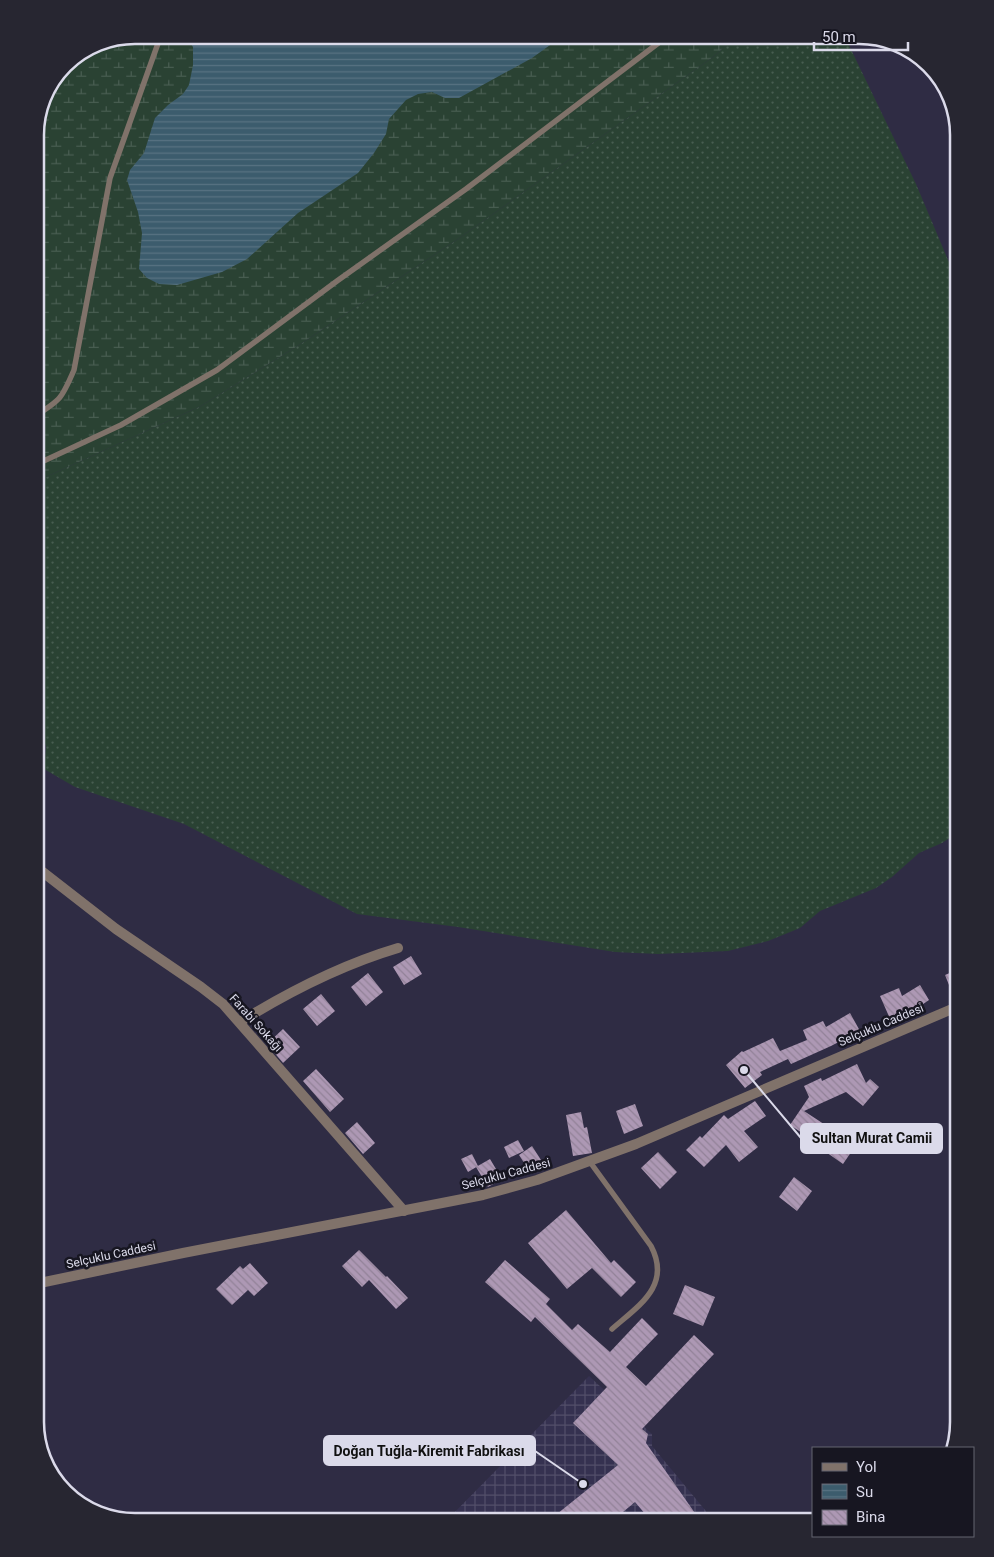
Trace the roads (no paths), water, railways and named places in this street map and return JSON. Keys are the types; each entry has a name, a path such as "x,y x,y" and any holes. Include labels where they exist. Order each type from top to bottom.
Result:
{"street":[{"name":"Farabi Sokağı","path":"44,873 116,929 215,997 240,1022 404,1211"},
{"path":"240,1022 278,998 312,981 370,956 398,948"},
{"name":"Selçuklu Caddesi","path":"44,1282 193,1251 483,1195 537,1180 644,1141 950,1010"}],"lane":[{"path":"44,411 54,405 63,395 74,370 110,178 158,44"},
{"path":"44,461 121,425 217,370 337,280 466,189 657,44"},
{"path":"590,1162 652,1246 659,1269 652,1291 644,1301 612,1329"}],"water":[{"path":"191,44 551,44 532,58 459,98 445,98 432,92 418,94 406,100 389,119 386,134 358,173 298,213 247,259 222,272 177,285 159,284 147,278 139,269 142,233 138,212 127,180 130,170 144,153 155,118 183,94 189,85 193,65 193,47"}],"place":[{"name":"Sultan Murat Camii","path":"744,1070"},
{"name":"Doğan Tuğla-Kiremit Fabrikası","path":"583,1484"}]}
